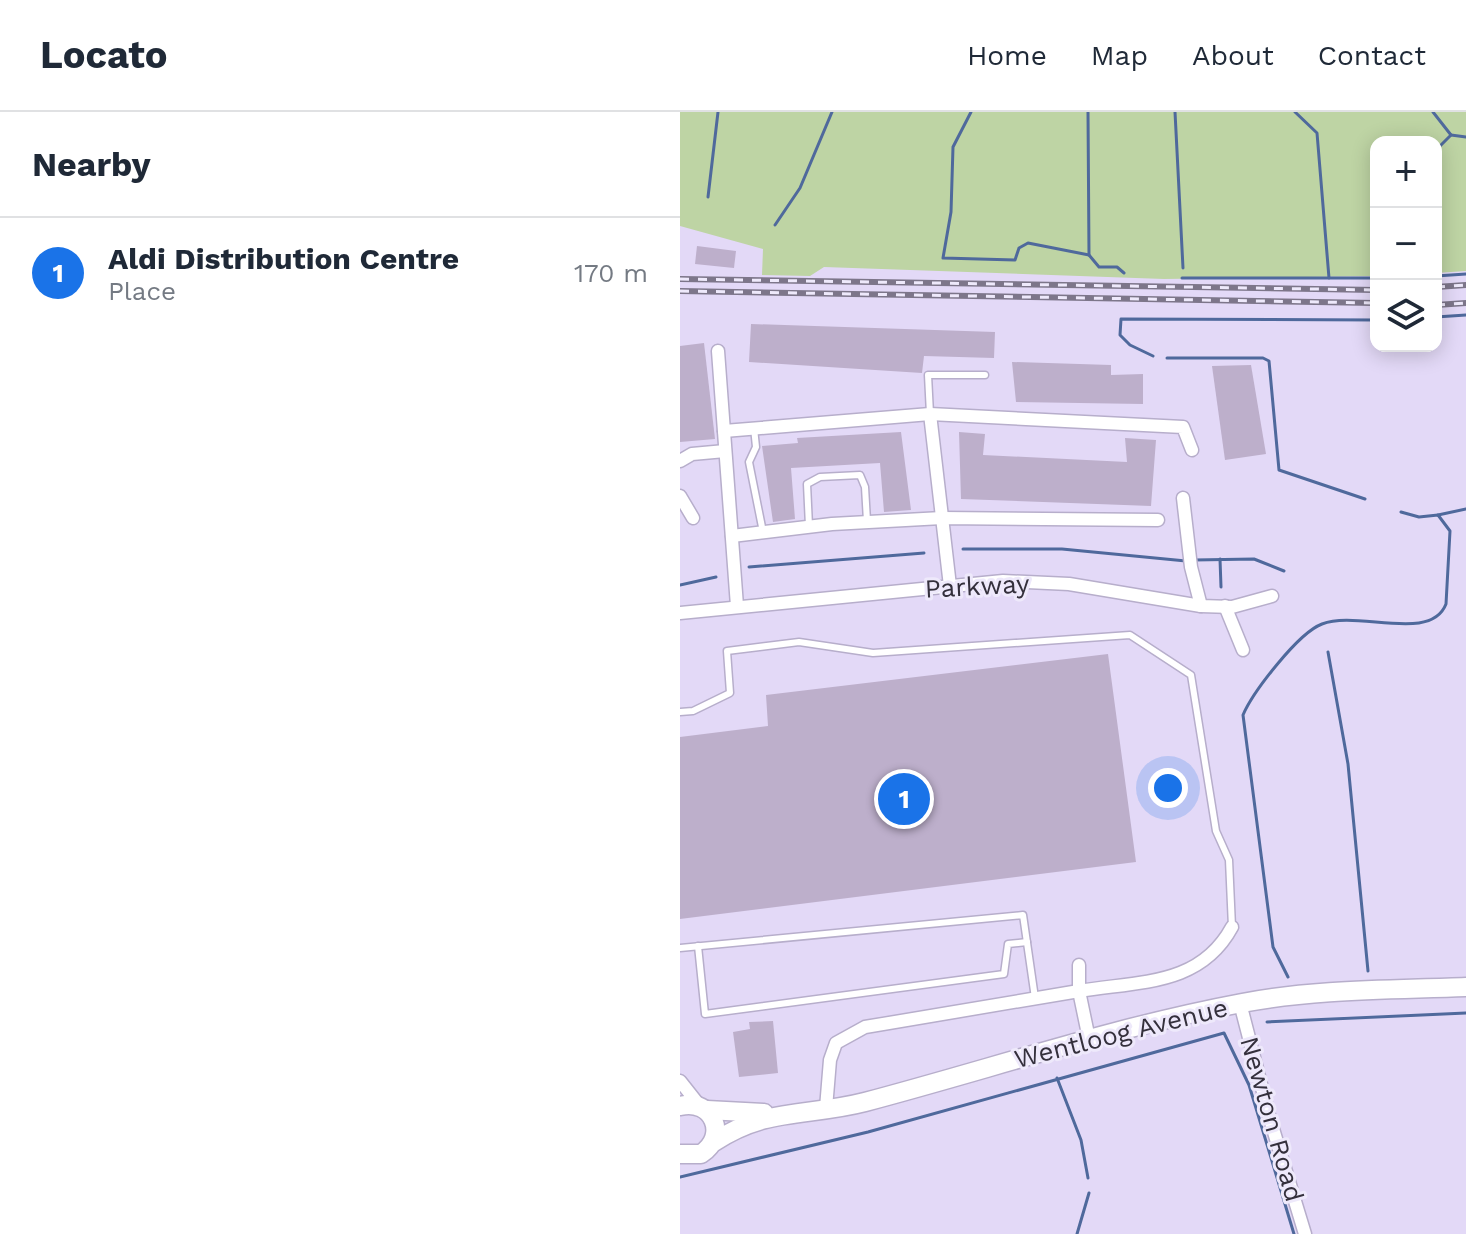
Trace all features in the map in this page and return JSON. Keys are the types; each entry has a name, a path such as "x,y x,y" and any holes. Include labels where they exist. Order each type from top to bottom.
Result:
{"main road":[{"name":"Wentloog Avenue","path":"681,1154 701,1154 741,1124 781,1114 860,1103 1089,1039 1240,1003 1299,994 1466,987"},
{"name":"Wentloog Avenue","path":"695,1107 781,1114"},
{"path":"695,1107 716,1125 714,1142"}],"street":[{"path":"718,351 737,606"},
{"path":"724,431 930,414 1183,427 1192,450"},
{"path":"930,414 950,586"},
{"path":"680,461 692,454 725,451"},
{"path":"680,496 693,518"},
{"path":"1183,498 1190,561 1201,606"},
{"path":"732,536 809,526 942,518 1158,520"},
{"name":"Parkway","path":"680,613 1003,581 1069,584 1201,606 1225,606 1272,596"},
{"path":"1225,606 1243,650"},
{"path":"826,1108 830,1060 836,1043 865,1027 1168,977 1196,968 1219,950 1232,927"},
{"path":"1079,965 1079,991 1089,1039"},
{"name":"Newton Road","path":"1240,1003 1270,1119 1305,1234"},
{"path":"680,1081 695,1107"}],"lane":[{"path":"930,414 928,375 985,375"},
{"path":"754,428 756,447 749,462 763,532"},
{"path":"809,526 807,484 820,477 860,475 865,487 867,522"},
{"path":"680,712 693,711 730,693 727,651 799,642 873,653 1130,635 1191,675 1216,831 1229,860 1232,927"},
{"path":"680,948 1023,915 1035,998"},
{"path":"698,946 705,1014 1004,974 1008,944 1027,942"}],"green space":[{"path":"680,112 1466,112 1466,271 1442,273 1442,136 1370,136 1370,276 1164,279 824,267 810,276 762,275 763,249 680,226"}],"building":[{"path":"697,246 736,251 734,268 695,264"},
{"path":"751,324 995,332 994,358 924,356 922,373 749,362"},
{"path":"704,343 715,439 680,442 680,346"},
{"path":"1012,362 1111,365 1111,375 1143,374 1143,404 1016,402"},
{"path":"1251,365 1266,454 1225,460 1212,366"},
{"path":"901,432 911,510 884,512 880,463 791,468 795,519 773,522 762,446 798,443 797,438"},
{"path":"959,432 985,434 983,455 1127,462 1125,438 1156,440 1151,506 961,499"},
{"path":"1108,654 1136,862 680,919 680,737 768,726 766,695"},
{"path":"773,1021 778,1073 739,1077 733,1032 750,1029 749,1022"}],"waterway":[{"path":"708,197 718,112"},
{"path":"775,225 800,188 832,112"},
{"path":"971,112 953,147 951,212 943,258 1015,260 1019,248 1028,243 1089,255"},
{"path":"1088,112 1089,255 1099,267 1117,267 1124,273"},
{"path":"1175,112 1183,268"},
{"path":"1295,112 1317,133 1329,278"},
{"path":"1433,112 1451,135 1442,144"},
{"path":"1451,135 1466,137"},
{"path":"1442,276 1466,274"},
{"path":"1182,278 1370,278"},
{"path":"1442,317 1466,315"},
{"path":"1153,356 1130,345 1120,335 1121,319 1370,320"},
{"path":"1167,358 1263,358 1269,361 1279,470 1365,499"},
{"path":"1438,515 1466,509"},
{"path":"1288,977 1273,947 1243,715 1277,664 1301,639 1322,624 1354,620 1409,624 1425,622 1438,615 1446,604 1450,531 1438,515 1419,517 1401,512"},
{"path":"963,549 1062,549 1186,561"},
{"path":"749,567 924,553"},
{"path":"1220,559 1221,587"},
{"path":"1194,560 1254,559 1284,571"},
{"path":"680,585 716,577"},
{"path":"1328,652 1348,764 1368,971"},
{"path":"1267,1022 1466,1013"},
{"path":"680,1177 868,1132 1224,1033 1249,1085 1294,1234"},
{"path":"1057,1078 1081,1140 1088,1178"},
{"path":"1077,1234 1089,1193"}],"railway":[{"path":"680,279 1370,290"},
{"path":"1442,287 1466,285"},
{"path":"680,291 1370,303"},
{"path":"1442,305 1466,303"}],"place":[{"name":"Aldi Distribution Centre","path":"904,799"}]}
